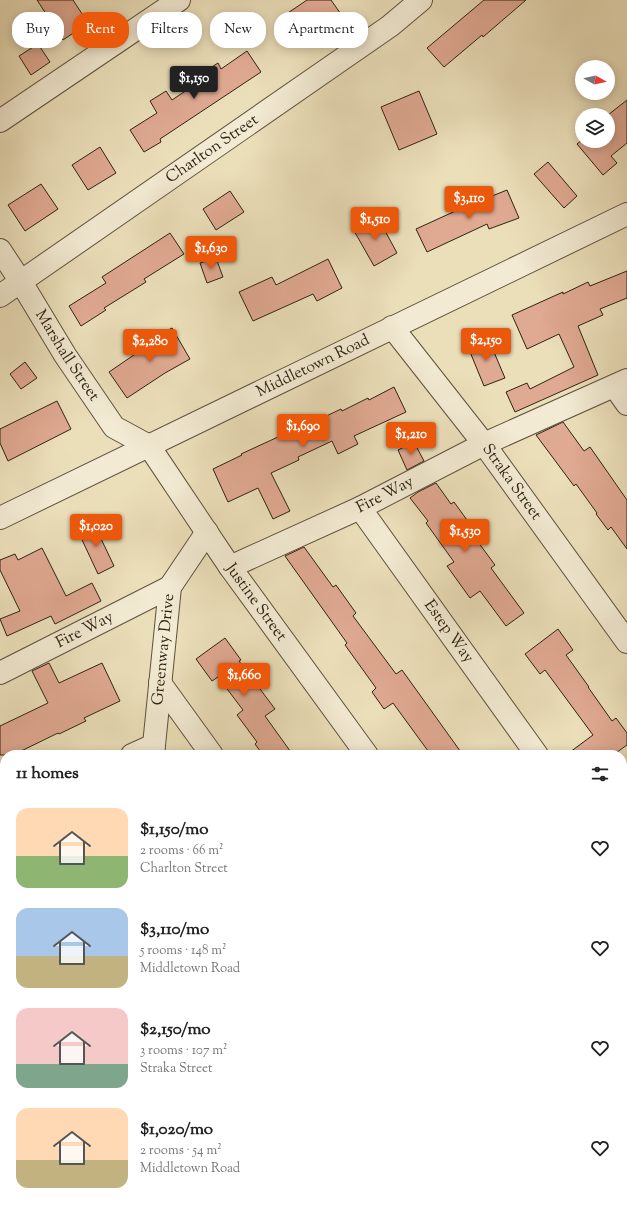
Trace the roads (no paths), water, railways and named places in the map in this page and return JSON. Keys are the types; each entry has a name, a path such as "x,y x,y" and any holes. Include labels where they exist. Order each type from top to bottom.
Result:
{"street":[{"path":"0,121 179,0"},
{"name":"Charlton Street","path":"0,296 390,26 422,0"},
{"name":"Middletown Road","path":"0,518 627,214"},
{"name":"Marshall Street","path":"0,250 65,355 114,427 149,446"},
{"name":"Straka Street","path":"392,327 484,444 627,642"},
{"path":"621,383 627,404"},
{"name":"Fire Way","path":"230,567 360,508 484,444 621,383"},
{"name":"Justine Street","path":"149,446 230,567 363,750"},
{"name":"Estep Way","path":"360,508 533,750"},
{"name":"Greenway Drive","path":"153,750 170,587 207,532"},
{"name":"Fire Way","path":"0,673 170,587"},
{"path":"160,683 208,750"}]}
